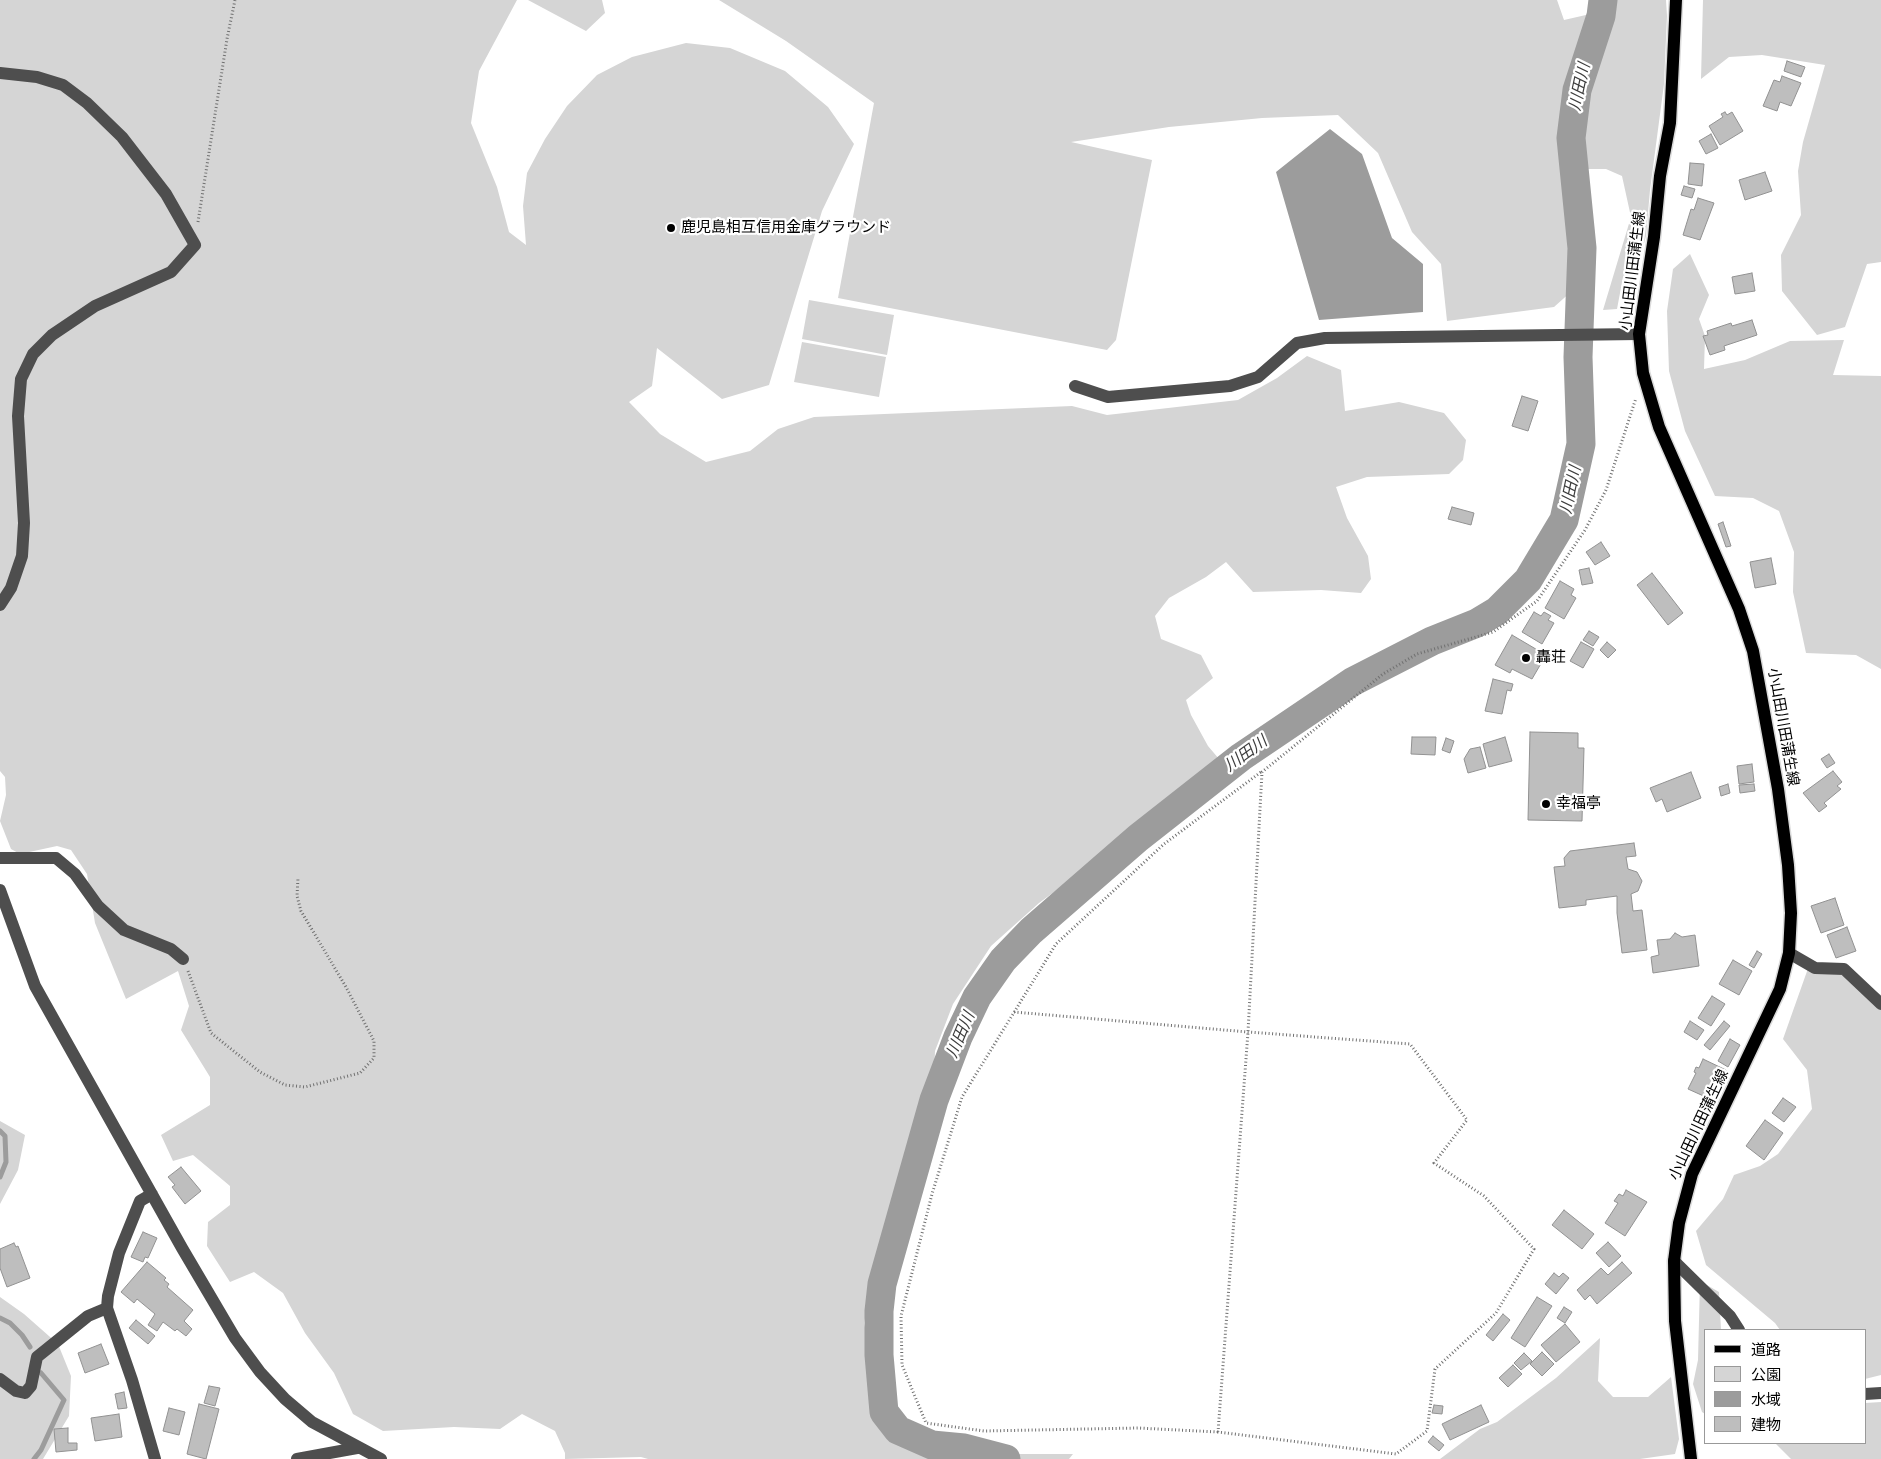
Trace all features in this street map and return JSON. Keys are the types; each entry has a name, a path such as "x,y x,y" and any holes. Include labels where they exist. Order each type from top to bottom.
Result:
{"main road":[{"name":"小山田川田蒲生線","path":"1676,0 1670,122 1660,176 1654,237 1640,334 1643,373 1659,427 1738,609 1753,651 1778,789 1788,866 1791,913 1789,953 1780,989 1768,1019 1692,1174 1679,1223 1674,1261 1675,1321 1691,1459"}],"street":[{"path":"0,72 37,77 63,86 88,103 122,137 166,194 195,245 171,272 95,306 52,335 33,354 21,379 18,416 24,523 22,556 11,588 0,605"},
{"path":"1075,386 1108,397 1230,386 1258,377 1297,343 1325,338 1640,334"},
{"path":"0,858 56,858 75,874 98,906 124,930 171,949 183,959"},
{"path":"0,890 35,986 235,1338 260,1372 284,1399 312,1422 357,1448 381,1459"},
{"path":"1789,953 1816,968 1844,969 1881,1004"},
{"path":"152,1194 140,1201 119,1253 108,1296 107,1308 132,1380 154,1459"},
{"path":"1674,1261 1730,1316 1738,1329"},
{"path":"0,1378 16,1391 25,1394 31,1386 37,1357 88,1316 107,1308"},
{"path":"1866,1394 1881,1393"},
{"path":"297,1459 357,1448"}],"path":[{"path":"195,245 225,49 235,0"},
{"path":"1014,1012 1410,1044 1466,1120 1434,1164 1484,1196 1534,1249 1496,1313 1435,1369 1427,1431 1396,1454 1218,1432 1138,1428 984,1431 926,1423 902,1365 901,1316 932,1194 962,1097 1014,1012 1056,944 1164,844 1262,772 1383,674 1417,654 1493,632 1537,601 1585,530 1606,490 1643,373"},
{"path":"1218,1432 1248,1032 1262,772"},
{"path":"183,959 211,1033 260,1072 285,1085 305,1086 360,1073 374,1058 374,1041 346,987 301,911 296,896 298,878"}],"green space":[{"path":"0,0 517,0 479,71 471,123 497,187 509,232 526,245 523,206 527,173 545,139 567,106 597,75 632,57 686,43 730,48 785,71 828,107 854,144 822,211 769,385 722,399 657,348 652,386 629,402 660,434 706,462 750,451 778,429 814,417 1072,406 1107,415 1238,400 1277,378 1307,356 1341,370 1345,411 1399,402 1444,413 1466,440 1463,460 1449,474 1367,477 1336,487 1347,518 1368,556 1371,579 1361,593 1321,590 1253,592 1226,562 1206,577 1169,598 1155,616 1161,639 1201,655 1213,678 1186,700 1191,715 1208,746 1225,766 1039,903 991,946 953,1004 935,1051 931,1152 878,1251 864,1323 879,1395 907,1435 936,1454 1073,1454 1069,1459 648,1459 641,1457 565,1459 565,1453 555,1431 522,1414 500,1429 454,1427 383,1431 353,1414 334,1373 305,1333 283,1293 254,1272 230,1282 207,1246 208,1222 230,1205 230,1186 193,1155 173,1161 161,1135 210,1105 210,1077 181,1030 189,1006 178,971 126,999 95,923 87,874 71,850 57,846 20,854 11,849 0,821 6,795 5,777 0,771"},
{"path":"528,0 602,0 605,13 586,31"},
{"path":"719,0 1557,0 1564,20 1612,9 1614,0 1666,0 1664,84 1646,236 1639,262 1623,277 1617,309 1603,310 1631,217 1622,176 1606,169 1566,169 1594,225 1595,255 1591,274 1554,307 1447,321 1441,264 1412,232 1378,153 1338,115 1262,118 1169,127 1071,142 1152,160 1116,340 1107,350 838,298 874,103 786,41"},
{"path":"1703,0 1881,0 1881,262 1867,264 1845,327 1817,335 1782,291 1781,255 1801,215 1798,171 1803,142 1825,65 1762,55 1729,57 1701,79"},
{"path":"1690,254 1709,295 1699,319 1705,336 1704,369 1745,360 1790,341 1844,340 1833,375 1881,376 1881,669 1856,655 1806,653 1793,592 1794,552 1779,511 1753,498 1715,496 1685,431 1669,371 1667,311 1673,269"},
{"path":"809,300 894,315 887,355 802,339"},
{"path":"802,342 886,357 879,397 794,382"},
{"path":"1811,960 1856,978 1881,995 1881,1375 1866,1379 1866,1329 1779,1329 1775,1323 1706,1265 1696,1231 1723,1199 1734,1175 1760,1166 1778,1154 1812,1109 1807,1070 1783,1039"},
{"path":"0,1121 25,1135 18,1170 0,1204"},
{"path":"1700,1281 1719,1292 1721,1329 1704,1329 1704,1413 1693,1384 1698,1360"},
{"path":"0,1297 24,1314 58,1344 71,1376 69,1416 43,1459 0,1459"},
{"path":"1600,1338 1598,1381 1613,1397 1648,1397 1671,1377 1679,1439 1675,1454 1640,1459 1440,1459 1480,1429 1497,1422 1556,1378"},
{"path":"1881,1402 1881,1459 1791,1459 1776,1444 1866,1444 1866,1403"}],"water":[{"path":"1330,129 1362,154 1392,238 1423,264 1423,312 1319,320 1276,172"}],"building":[{"path":"1787,61 1805,67 1801,77 1784,71"},
{"path":"1782,76 1801,83 1791,106 1780,102 1777,111 1763,106 1774,80 1780,82"},
{"path":"1725,112 1727,115 1732,112 1743,131 1720,145 1709,126 1723,117 1721,114"},
{"path":"1711,134 1718,148 1706,154 1699,141"},
{"path":"1690,163 1704,164 1702,186 1688,184"},
{"path":"1765,172 1772,191 1745,200 1739,180"},
{"path":"1684,186 1695,189 1692,198 1681,195"},
{"path":"1698,198 1714,203 1700,240 1683,235 1691,209 1694,210"},
{"path":"1752,273 1755,291 1735,294 1732,277"},
{"path":"1752,320 1757,335 1724,346 1725,350 1710,355 1703,336 1708,335 1707,331 1731,323 1732,326"},
{"path":"1522,396 1538,401 1528,431 1512,426"},
{"path":"1452,507 1474,513 1471,525 1448,519"},
{"path":"1723,522 1731,546 1726,547 1718,524"},
{"path":"1601,542 1610,556 1595,565 1586,552"},
{"path":"1771,558 1776,584 1755,588 1750,562"},
{"path":"1589,568 1593,583 1582,585 1579,570"},
{"path":"1652,573 1683,613 1668,625 1637,585"},
{"path":"1560,581 1574,589 1571,595 1576,598 1564,619 1545,608"},
{"path":"1534,612 1541,616 1544,612 1551,616 1548,620 1554,623 1542,644 1522,632"},
{"path":"1589,631 1599,637 1593,646 1583,640"},
{"path":"1512,635 1546,655 1532,679 1512,669 1510,673 1495,665"},
{"path":"1581,642 1594,649 1583,668 1570,661"},
{"path":"1607,642 1616,650 1608,658 1600,650"},
{"path":"1493,679 1513,684 1511,691 1507,690 1502,714 1485,711"},
{"path":"1530,732 1578,733 1578,748 1584,748 1582,821 1528,820"},
{"path":"1412,737 1436,737 1435,755 1411,754"},
{"path":"1505,737 1512,761 1489,767 1483,744"},
{"path":"1446,738 1454,741 1450,753 1442,750"},
{"path":"1480,747 1486,768 1468,773 1464,759 1470,749"},
{"path":"1829,754 1835,763 1827,768 1821,759"},
{"path":"1752,764 1754,782 1739,784 1737,766"},
{"path":"1833,771 1842,782 1837,786 1841,789 1824,803 1827,806 1819,812 1803,793"},
{"path":"1691,772 1701,798 1667,812 1662,799 1656,802 1650,788"},
{"path":"1728,784 1730,793 1721,796 1719,787"},
{"path":"1754,784 1755,791 1740,793 1739,785"},
{"path":"1634,843 1636,856 1626,857 1628,869 1637,872 1642,881 1638,891 1631,894 1633,911 1642,910 1647,950 1622,953 1617,896 1586,900 1586,905 1559,908 1554,867 1565,866 1564,858 1570,851"},
{"path":"1835,898 1844,925 1821,933 1811,906"},
{"path":"1847,927 1856,951 1836,958 1827,935"},
{"path":"1675,933 1682,937 1695,935 1699,966 1653,973 1651,957 1659,955 1657,940 1670,939"},
{"path":"1757,951 1762,954 1754,968 1749,965"},
{"path":"1733,960 1752,971 1739,995 1719,984"},
{"path":"1712,996 1725,1004 1711,1026 1698,1018"},
{"path":"1690,1021 1704,1030 1697,1040 1684,1032"},
{"path":"1724,1021 1730,1026 1710,1050 1704,1045"},
{"path":"1730,1039 1740,1045 1728,1067 1718,1061"},
{"path":"1703,1059 1726,1070 1714,1092 1711,1091 1708,1098 1688,1089 1696,1073 1694,1072 1696,1067 1699,1068"},
{"path":"1783,1098 1796,1107 1784,1122 1772,1113"},
{"path":"1765,1120 1783,1133 1764,1160 1746,1146"},
{"path":"181,1167 201,1191 185,1204 172,1187 175,1185 168,1177"},
{"path":"1626,1190 1647,1202 1625,1236 1605,1223 1618,1203 1614,1201 1619,1194 1623,1196"},
{"path":"1564,1210 1594,1234 1582,1249 1552,1225"},
{"path":"143,1232 157,1238 148,1258 145,1257 143,1262 131,1257"},
{"path":"1608,1242 1621,1256 1609,1267 1596,1253"},
{"path":"14,1243 16,1247 18,1246 30,1278 7,1287 0,1268 0,1249"},
{"path":"147,1262 166,1278 164,1280 169,1284 167,1287 193,1310 184,1321 192,1329 186,1336 163,1322 157,1331 148,1325 155,1314 137,1299 134,1303 121,1292"},
{"path":"1622,1262 1632,1273 1597,1304 1590,1295 1585,1300 1577,1290 1601,1268 1608,1275"},
{"path":"1554,1273 1559,1277 1563,1273 1569,1278 1556,1294 1545,1284"},
{"path":"1537,1297 1552,1306 1525,1347 1511,1338"},
{"path":"1564,1307 1572,1312 1565,1323 1557,1318"},
{"path":"1503,1314 1510,1320 1493,1341 1486,1335"},
{"path":"136,1320 155,1336 148,1344 129,1328"},
{"path":"1565,1324 1580,1342 1556,1362 1541,1345"},
{"path":"101,1344 109,1364 85,1373 78,1353"},
{"path":"1542,1352 1554,1364 1542,1376 1530,1364"},
{"path":"1524,1353 1532,1361 1521,1370 1514,1363"},
{"path":"1513,1365 1522,1374 1508,1387 1499,1378"},
{"path":"209,1386 220,1388 215,1406 204,1403"},
{"path":"124,1392 127,1408 118,1409 115,1394"},
{"path":"199,1404 219,1409 206,1459 187,1454"},
{"path":"1434,1405 1443,1406 1442,1414 1432,1413"},
{"path":"1481,1405 1489,1422 1450,1440 1442,1424"},
{"path":"169,1408 185,1412 179,1435 163,1431"},
{"path":"119,1414 122,1437 95,1441 91,1418"},
{"path":"68,1428 68,1443 77,1443 77,1450 56,1452 54,1429"},
{"path":"1433,1436 1444,1445 1439,1451 1428,1442"}],"waterway":[{"name":"川田川","path":"1006,1459 964,1448 932,1445 898,1430 884,1412 879,1355 879,1311 882,1284 934,1100 958,1037 977,997 1003,960 1031,931 1138,838 1241,757 1352,682 1432,641 1477,623 1497,611 1528,580 1564,520 1581,444 1578,357 1582,248 1571,138 1577,90 1601,16 1603,0"},
{"path":"0,1131 5,1136 6,1162 0,1177"},
{"path":"0,1318 10,1323 22,1335 30,1347"},
{"path":"34,1459 41,1450 64,1400 41,1373"}],"place":[{"name":"鹿児島相互信用金庫グラウンド","path":"671,228"},
{"name":"轟荘","path":"1526,658"},
{"name":"幸福亭","path":"1546,804"}]}
